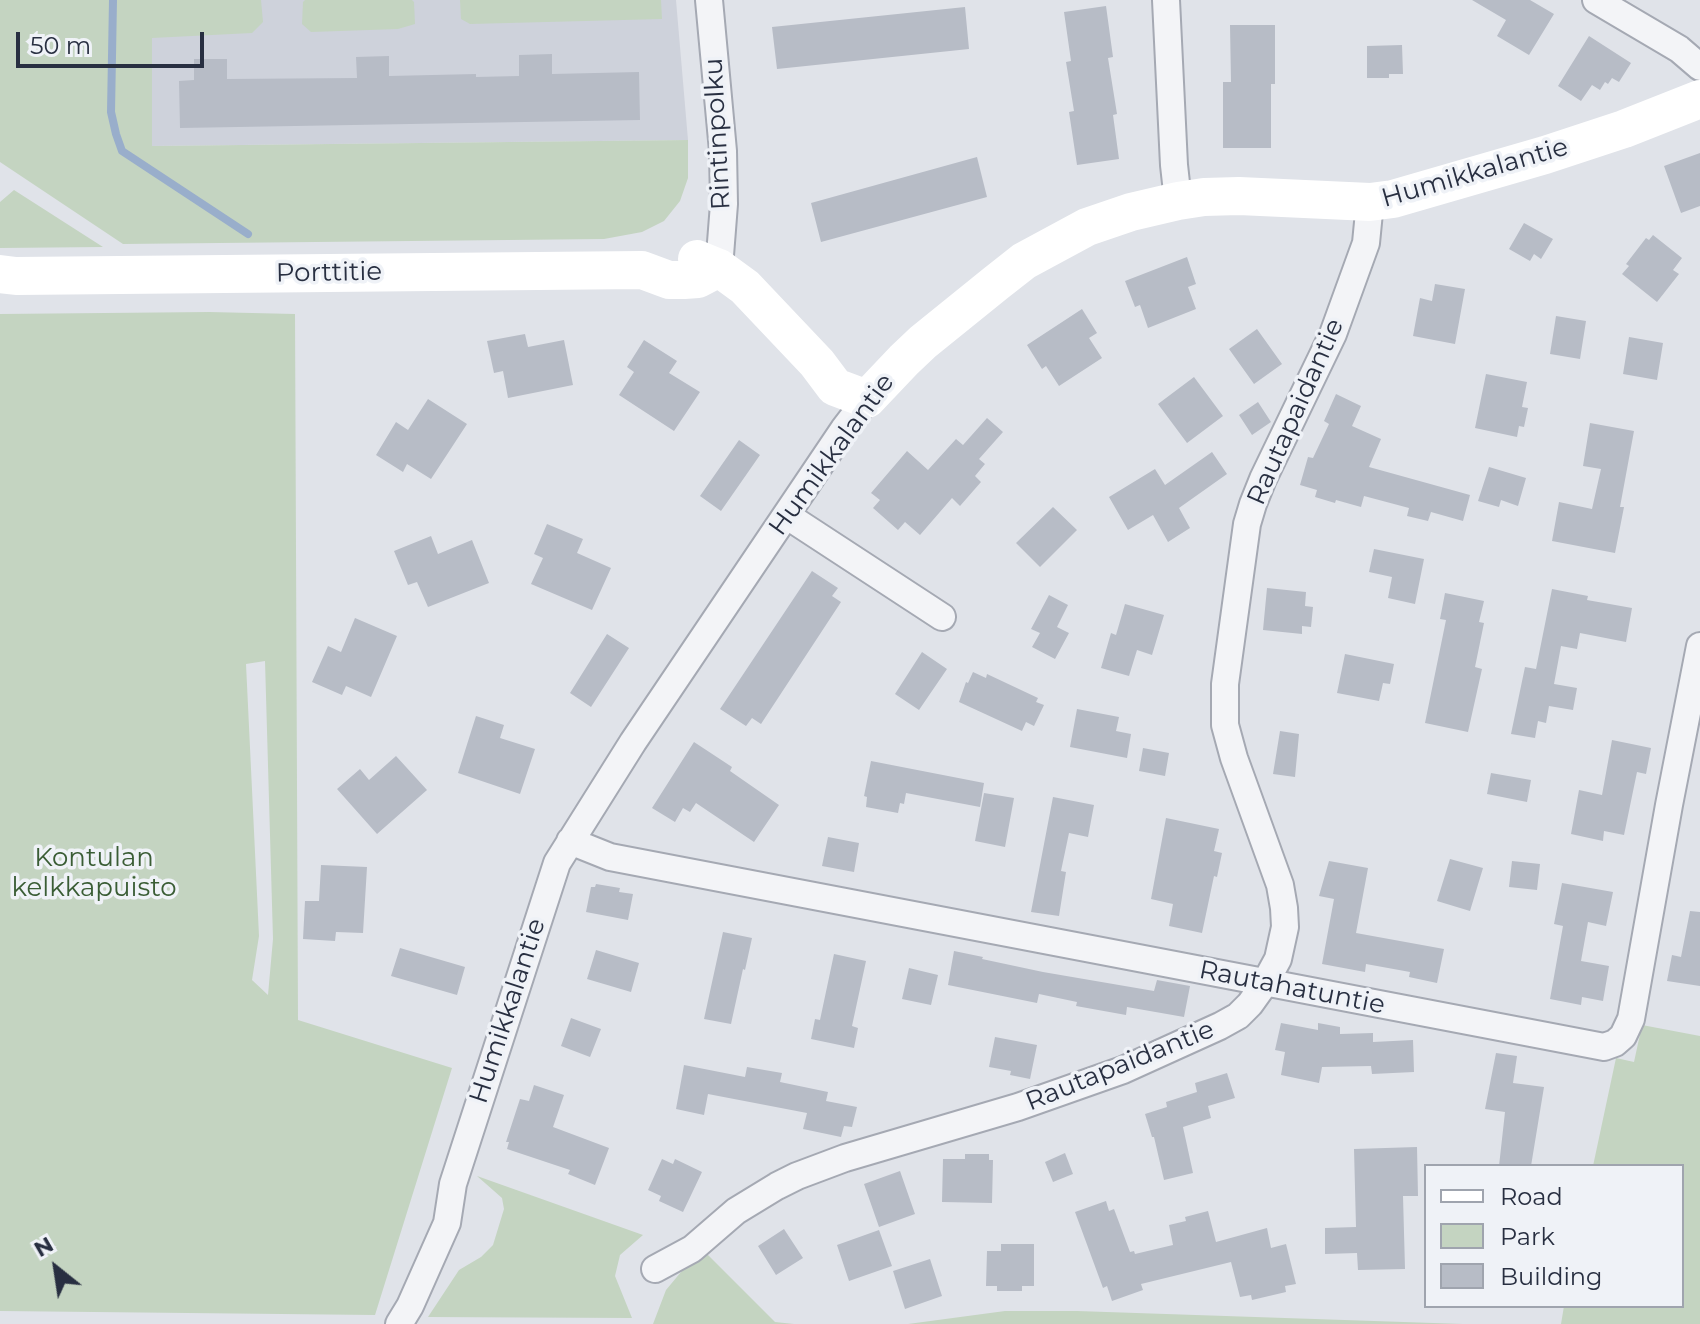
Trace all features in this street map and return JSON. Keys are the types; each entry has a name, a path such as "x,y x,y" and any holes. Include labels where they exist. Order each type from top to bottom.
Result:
{"street":[{"name":"Rintinpolku","path":"709,0 723,151 724,204 719,268"},
{"path":"1166,0 1178,201"},
{"path":"1596,0 1679,49 1700,67"},
{"name":"Humikkalantie","path":"399,1324 447,1223 453,1184 557,863 633,742 844,429 867,399 923,342 1024,261 1087,227 1131,212 1178,201 1239,196 1370,202 1415,193 1545,155 1700,99"},
{"name":"Rautapaidantie","path":"655,1269 692,1249 736,1211 797,1176 845,1158 1018,1107 1123,1070 1238,1016 1265,983 1278,959 1285,927 1284,908 1280,885 1225,725 1225,684 1247,524 1253,504 1333,334 1366,243 1370,202"},
{"name":"Porttitie","path":"5,277 642,270 666,261 698,258 719,268 745,287 786,333 807,347 843,357 860,369 867,399"},
{"path":"786,515 942,617"},
{"name":"Rautahatuntie","path":"570,841 610,857 1604,1047 1623,1036 1631,1019 1700,646"}],"shaded area":[{"path":"152,0 676,0 688,140 151,146"}],"green space":[{"path":"0,0 261,0 263,22 252,33 152,38 152,146 688,140 688,178 680,201 664,221 642,232 604,239 123,244 0,162"},
{"path":"305,0 412,0 415,24 398,29 311,32 302,24"},
{"path":"460,0 661,0 662,19 470,24 461,19"},
{"path":"14,190 103,247 0,248 0,202"},
{"name":"Kontulan kelkkapuisto","path":"0,314 295,314 298,1020 452,1068 375,1315 0,1311","holes":["265,661 273,939 268,995 252,980 259,936 246,664"]},
{"path":"1642,1025 1700,1036 1700,1324 1561,1324 1564,1308 1684,1308 1684,1164 1593,1164 1616,1058 1634,1062"},
{"path":"477,1176 643,1235 620,1255 615,1276 632,1318 428,1317 459,1270 481,1257 493,1245 504,1209 502,1198"},
{"path":"703,1250 775,1322 794,1324 653,1324 666,1290"},
{"path":"1005,1311 1077,1311 1463,1324 908,1324"}],"building":[{"path":"1472,0 1530,0 1554,14 1529,55 1497,36 1506,20"},
{"path":"1106,6 1113,57 1108,58 1117,114 1113,115 1119,159 1077,165 1069,112 1074,111 1066,62 1071,61 1064,12"},
{"path":"965,7 969,49 777,69 772,27"},
{"path":"1230,25 1275,25 1271,148 1223,148 1223,82 1231,82"},
{"path":"1589,36 1631,63 1619,82 1612,78 1600,90 1592,85 1581,101 1558,86"},
{"path":"1402,45 1403,74 1389,74 1389,78 1367,78 1367,46"},
{"path":"552,54 552,74 639,72 640,120 180,128 179,81 194,80 194,59 227,59 227,79 357,78 356,57 389,56 389,76 476,74 476,77 519,76 519,55"},
{"path":"1700,153 1700,206 1681,213 1664,166"},
{"path":"977,157 987,197 821,242 811,203"},
{"path":"1524,223 1553,239 1541,259 1534,254 1530,261 1509,249"},
{"path":"1653,235 1682,258 1673,270 1679,274 1657,302 1622,274 1646,238 1649,240"},
{"path":"1187,257 1196,284 1188,287 1196,309 1148,328 1140,305 1135,307 1125,281"},
{"path":"1435,284 1465,289 1455,344 1413,336 1420,298 1432,301"},
{"path":"1082,309 1097,333 1089,338 1102,358 1059,386 1046,366 1042,369 1027,345"},
{"path":"1556,316 1586,321 1580,359 1550,354"},
{"path":"1257,329 1282,364 1254,384 1229,349"},
{"path":"525,334 528,347 564,340 573,385 508,398 503,371 494,373 487,341"},
{"path":"1629,337 1663,343 1657,380 1623,374"},
{"path":"644,340 677,361 669,373 700,392 674,431 619,395 634,372 627,367"},
{"path":"1486,374 1527,382 1522,407 1528,408 1524,427 1519,426 1517,437 1475,428"},
{"path":"1194,377 1223,416 1187,443 1158,404"},
{"path":"1336,394 1361,406 1352,426 1381,439 1369,467 1470,495 1463,521 1431,512 1428,521 1407,516 1409,508 1364,496 1361,507 1336,500 1335,503 1315,497 1317,490 1300,485 1308,457 1313,458 1329,424 1324,421"},
{"path":"428,399 467,424 431,479 407,464 403,472 376,455 396,422 408,430"},
{"path":"1258,402 1271,422 1252,435 1239,415"},
{"path":"987,418 1003,432 979,459 985,464 975,476 981,482 960,506 952,498 920,535 905,522 898,530 873,508 880,500 871,493 907,451 928,470 956,439 963,445"},
{"path":"1590,423 1634,431 1615,553 1552,541 1559,502 1592,509 1601,469 1583,466"},
{"path":"739,440 760,455 721,511 700,496"},
{"path":"1212,452 1227,474 1179,508 1190,528 1168,542 1153,515 1128,530 1109,497 1155,469 1165,485"},
{"path":"1489,467 1526,478 1518,506 1501,500 1499,507 1478,501"},
{"path":"1053,507 1077,530 1040,567 1016,543"},
{"path":"547,524 583,539 577,553 611,568 592,610 531,584 543,558 534,554"},
{"path":"431,536 438,554 472,540 489,583 428,607 417,582 408,585 394,551"},
{"path":"1374,549 1424,559 1415,604 1388,598 1392,577 1369,572"},
{"path":"812,571 838,588 832,596 841,602 761,724 752,718 746,726 720,709"},
{"path":"1267,588 1306,592 1305,606 1313,607 1311,627 1302,626 1302,634 1263,630"},
{"path":"1552,589 1588,596 1587,600 1632,608 1626,642 1580,633 1577,649 1561,646 1554,684 1577,688 1573,710 1549,706 1546,723 1538,721 1535,738 1511,734 1525,667 1536,669"},
{"path":"1445,593 1484,601 1479,622 1484,623 1475,667 1482,669 1468,732 1425,723 1446,620 1440,619"},
{"path":"1049,595 1068,605 1057,627 1069,633 1055,659 1032,647 1040,633 1031,629"},
{"path":"1125,604 1164,615 1152,655 1137,650 1129,676 1101,668 1111,633 1116,635"},
{"path":"355,618 397,636 371,697 346,686 342,695 312,682 328,646 341,652"},
{"path":"607,634 629,648 591,707 570,693"},
{"path":"922,652 947,669 919,710 895,694"},
{"path":"1345,654 1394,664 1390,684 1383,683 1379,701 1337,693"},
{"path":"973,672 986,678 987,674 1038,698 1036,702 1044,705 1034,726 1026,722 1022,731 959,702"},
{"path":"1077,709 1119,717 1116,731 1131,734 1127,758 1070,747"},
{"path":"476,716 504,725 500,738 535,749 520,794 458,773"},
{"path":"1280,731 1299,734 1295,777 1273,774"},
{"path":"1612,740 1651,748 1646,774 1637,772 1624,835 1604,831 1603,841 1571,834 1579,790 1602,795"},
{"path":"694,742 732,767 730,771 779,805 754,842 696,803 690,812 683,808 675,822 652,808"},
{"path":"1143,748 1169,753 1165,776 1139,771"},
{"path":"396,756 427,790 377,834 337,789 360,769 369,780"},
{"path":"871,761 984,783 980,807 906,793 898,813 866,807 867,797 864,796"},
{"path":"1491,773 1531,780 1527,802 1487,794"},
{"path":"984,793 1014,798 1005,847 975,841"},
{"path":"1053,797 1094,805 1088,837 1069,833 1061,871 1066,872 1059,916 1031,912"},
{"path":"1166,818 1219,829 1214,851 1222,853 1202,933 1169,926 1173,904 1151,899"},
{"path":"828,837 859,843 854,872 822,866"},
{"path":"1450,859 1483,868 1470,911 1437,901"},
{"path":"1329,861 1368,868 1356,933 1444,949 1437,983 1409,977 1410,972 1366,964 1365,972 1322,964 1334,899 1319,896"},
{"path":"1512,861 1540,864 1537,890 1509,887"},
{"path":"321,865 367,867 363,933 336,932 335,941 303,939 305,901 319,901"},
{"path":"1562,883 1613,892 1606,926 1588,922 1581,961 1609,966 1603,1001 1582,997 1581,1005 1550,999 1563,926 1554,924"},
{"path":"596,884 620,888 619,892 633,894 628,920 586,912 591,887"},
{"path":"1690,911 1700,912 1700,986 1667,981 1672,955 1681,957"},
{"path":"723,932 752,938 731,1024 704,1019"},
{"path":"400,948 465,967 457,995 391,976"},
{"path":"596,950 639,963 631,992 587,979"},
{"path":"954,951 1043,972 1154,991 1157,980 1190,986 1184,1017 1127,1007 1126,1015 1076,1006 1077,1002 1039,994 1037,1003 948,985"},
{"path":"834,954 866,961 852,1026 858,1028 854,1048 811,1039 815,1019 820,1020"},
{"path":"909,968 938,975 931,1005 902,999"},
{"path":"571,1018 601,1029 590,1057 561,1046"},
{"path":"1281,1023 1318,1030 1318,1023 1340,1027 1340,1034 1373,1033 1373,1042 1413,1040 1414,1072 1372,1074 1371,1066 1322,1067 1319,1083 1281,1075 1285,1052 1275,1050"},
{"path":"995,1037 1037,1045 1030,1079 989,1067"},
{"path":"1496,1053 1517,1056 1513,1083 1544,1087 1531,1164 1499,1164 1505,1112 1485,1109"},
{"path":"684,1065 745,1077 747,1067 782,1073 780,1082 828,1092 826,1101 857,1107 852,1127 844,1126 841,1137 803,1129 807,1113 708,1094 704,1115 676,1109"},
{"path":"1227,1073 1235,1098 1208,1106 1211,1118 1183,1127 1193,1173 1164,1180 1145,1114 1167,1107 1166,1102 1197,1092 1195,1083"},
{"path":"534,1085 564,1095 553,1127 609,1148 595,1185 568,1174 570,1170 507,1149 509,1142 506,1142 520,1099 529,1101"},
{"path":"1417,1147 1418,1196 1403,1196 1405,1269 1358,1270 1357,1253 1325,1254 1325,1228 1356,1227 1354,1149"},
{"path":"1065,1153 1073,1174 1053,1182 1045,1162"},
{"path":"965,1154 989,1154 989,1160 993,1160 992,1203 942,1202 943,1159 965,1159"},
{"path":"662,1159 673,1164 675,1159 702,1172 683,1212 659,1201 661,1196 648,1190"},
{"path":"900,1171 915,1214 879,1227 864,1184"},
{"path":"1106,1201 1109,1211 1114,1209 1130,1252 1134,1251 1135,1254 1173,1245 1169,1225 1208,1211 1216,1242 1267,1228 1271,1248 1286,1244 1296,1284 1285,1286 1286,1292 1252,1300 1251,1295 1240,1297 1231,1262 1141,1284 1143,1290 1112,1301 1107,1286 1103,1288 1075,1212"},
{"path":"784,1229 803,1258 776,1275 758,1246"},
{"path":"879,1230 892,1266 849,1281 837,1245"},
{"path":"1001,1244 1034,1244 1034,1286 1022,1286 1022,1291 997,1291 997,1286 986,1286 987,1251 1001,1251"},
{"path":"930,1259 942,1296 905,1309 893,1271"}],"waterway":[{"path":"113,0 111,112 122,151 248,234"}]}
